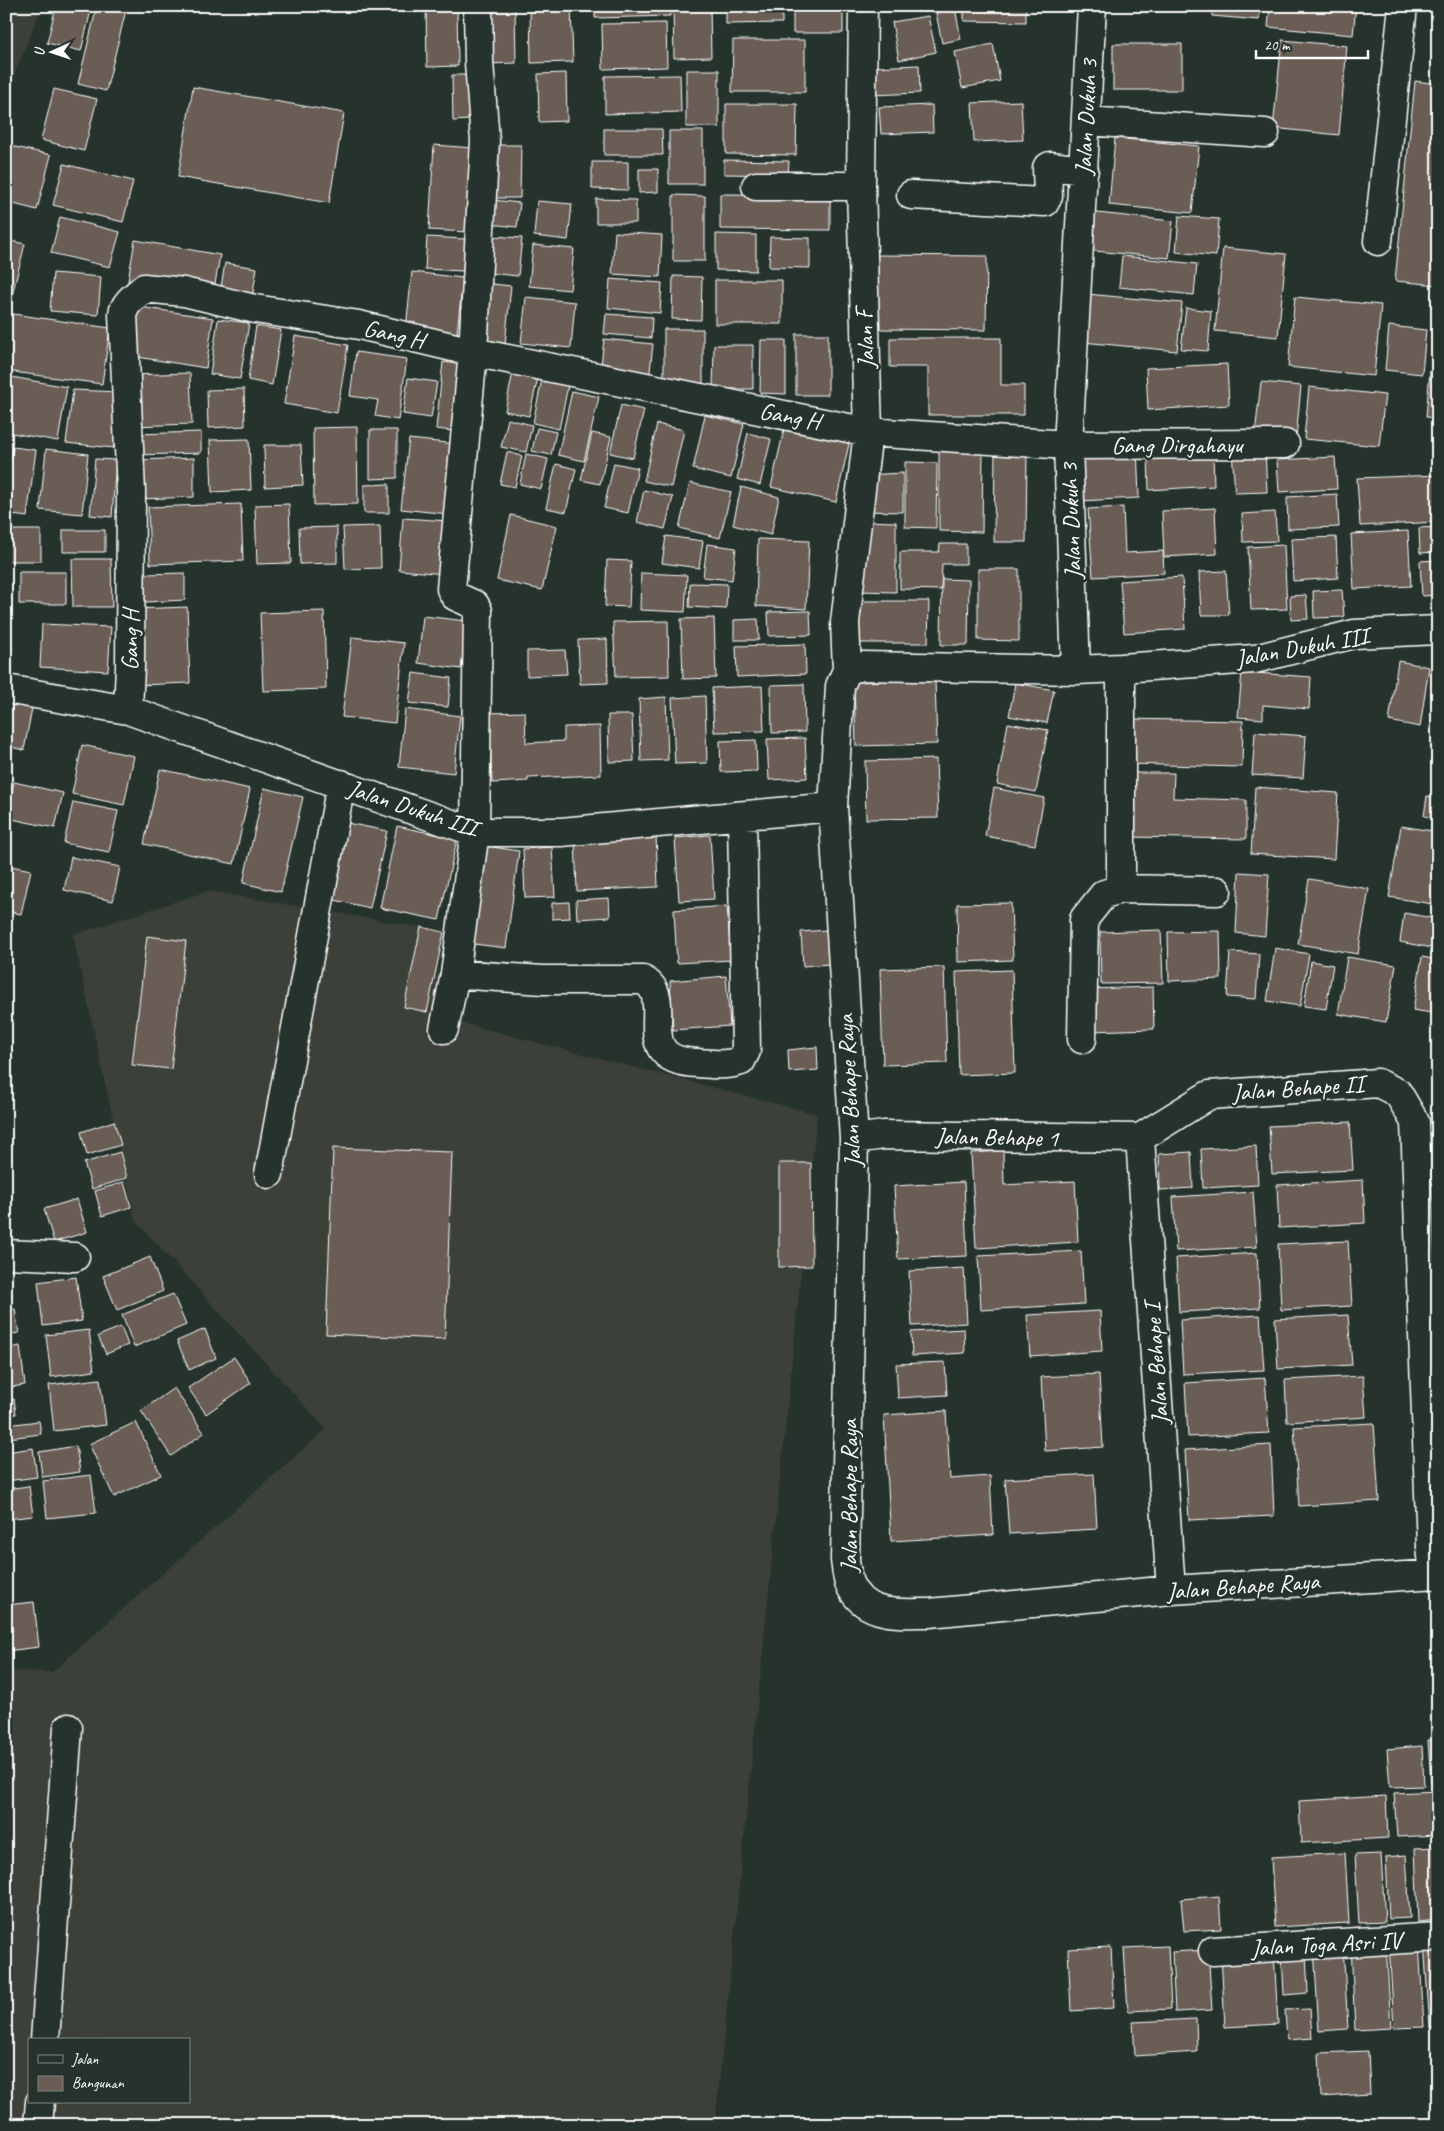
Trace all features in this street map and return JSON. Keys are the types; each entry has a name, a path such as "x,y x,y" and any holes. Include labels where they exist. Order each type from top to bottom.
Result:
{"street":[{"path":"444,1029 455,974 475,832 478,611 475,605 456,596 451,589 473,352 485,141 479,62 478,6"},
{"name":"Jalan F","path":"847,670 845,622 868,432 861,186 863,6"},
{"name":"Jalan Dukuh 3","path":"1076,670 1068,445 1070,380 1084,170 1092,6"},
{"path":"1378,241 1403,6"},
{"path":"1086,121 1264,132"},
{"path":"911,196 1046,202 1048,196 1048,168 1050,166 1084,170"},
{"path":"756,186 861,186"},
{"name":"Gang H","path":"128,710 131,492 123,309 144,288 184,292 255,309 359,325 473,352 868,432 1068,445"},
{"name":"Gang Dirgahayu","path":"1068,445 1285,444"},
{"name":"Jalan Dukuh III","path":"1076,670 1255,660 1354,634 1438,630"},
{"path":"833,807 840,686 847,670 863,666 1076,670"},
{"path":"1121,668 1121,889"},
{"name":"Jalan Dukuh III","path":"6,689 128,710 475,832 561,832 833,807"},
{"path":"269,1174 341,784"},
{"name":"Jalan Behape Raya","path":"833,807 854,1139 845,1560 850,1584 861,1599 876,1611 929,1613 1171,1590 1436,1575"},
{"path":"455,974 542,980 643,980 651,984 656,991 658,1039 662,1049 670,1057 681,1063 732,1064 741,1061 746,1051 742,816"},
{"path":"1082,1038 1084,919 1104,894 1121,889 1217,891"},
{"name":"Jalan Behape II","path":"1140,1138 1209,1095 1378,1082 1398,1093 1415,1122 1431,1547 1436,1575"},
{"name":"Jalan Behape 1","path":"854,1139 884,1135 1140,1138"},
{"name":"Jalan Behape I","path":"1140,1138 1171,1590"},
{"path":"6,1254 75,1257"},
{"path":"45,2038 68,1728"},
{"name":"Jalan Toga Asri IV","path":"1214,1951 1438,1937"},
{"path":"38,2125 40,2104"}],"shaded area":[{"path":"6,6 42,6 6,95"},
{"path":"208,891 437,930 438,1017 817,1114 715,2125 6,2125 6,1671 52,1672 326,1429 135,1220 73,935"}],"building":[{"path":"56,6 92,6 81,51 47,43"},
{"path":"97,6 127,6 106,91 78,84"},
{"path":"426,6 457,6 458,66 427,67"},
{"path":"486,6 515,6 516,63 487,64"},
{"path":"530,6 571,6 573,62 531,63"},
{"path":"595,6 670,6 670,16 595,18"},
{"path":"673,6 710,6 711,57 674,58"},
{"path":"726,6 782,6 782,23 726,24"},
{"path":"793,6 843,6 843,33 793,33"},
{"path":"964,6 1026,6 1026,22 964,21"},
{"path":"1212,6 1260,6 1259,20 1212,16"},
{"path":"1270,6 1356,6 1353,35 1268,27"},
{"path":"955,8 961,39 942,43 936,13"},
{"path":"928,16 936,52 899,60 892,22"},
{"path":"666,23 667,67 603,69 602,24"},
{"path":"733,40 805,40 805,92 732,92"},
{"path":"1282,40 1347,46 1339,135 1273,128"},
{"path":"993,44 1000,81 962,88 955,52"},
{"path":"1113,44 1182,44 1182,90 1113,90"},
{"path":"919,65 920,93 872,95 871,67"},
{"path":"686,70 719,70 719,127 686,127"},
{"path":"566,73 567,121 539,122 538,74"},
{"path":"452,75 468,75 469,120 453,121"},
{"path":"680,75 681,112 605,114 605,76"},
{"path":"1415,81 1438,84 1438,285 1395,281"},
{"path":"193,87 344,113 329,203 178,177"},
{"path":"54,89 97,99 84,151 41,140"},
{"path":"1021,101 1023,140 974,142 972,103"},
{"path":"726,104 797,104 796,155 726,154"},
{"path":"932,105 933,132 881,134 879,107"},
{"path":"604,129 662,129 663,155 604,155"},
{"path":"669,131 703,131 703,184 669,184"},
{"path":"1115,138 1199,146 1192,213 1109,205"},
{"path":"6,145 51,155 37,210 6,202"},
{"path":"434,145 473,148 468,232 429,230"},
{"path":"494,145 521,145 520,198 493,198"},
{"path":"724,160 789,161 788,175 724,174"},
{"path":"592,162 628,162 628,190 592,189"},
{"path":"64,164 133,181 123,222 53,205"},
{"path":"639,169 658,169 658,192 639,193"},
{"path":"720,194 830,195 830,230 720,229"},
{"path":"673,195 705,196 705,261 673,261"},
{"path":"596,199 636,200 636,223 596,223"},
{"path":"492,200 520,203 517,227 490,224"},
{"path":"537,201 572,204 568,240 534,236"},
{"path":"1088,212 1173,221 1169,258 1084,250"},
{"path":"1179,216 1219,219 1216,256 1176,252"},
{"path":"60,217 120,232 110,267 51,253"},
{"path":"615,232 662,235 660,277 612,274"},
{"path":"716,234 756,235 756,271 716,270"},
{"path":"492,236 522,238 518,276 489,273"},
{"path":"427,237 465,239 463,271 425,269"},
{"path":"770,237 810,238 810,268 769,267"},
{"path":"6,240 25,244 9,307 6,306"},
{"path":"135,240 220,255 213,296 128,281"},
{"path":"533,245 574,249 570,290 529,286"},
{"path":"1223,248 1286,254 1278,337 1215,331"},
{"path":"876,255 987,256 986,330 874,329"},
{"path":"1122,256 1197,264 1194,295 1119,287"},
{"path":"225,263 257,268 251,304 219,299"},
{"path":"412,272 463,278 457,333 406,328"},
{"path":"53,273 101,277 98,315 50,311"},
{"path":"673,276 702,277 701,320 672,319"},
{"path":"610,279 662,283 660,313 608,308"},
{"path":"715,280 782,280 782,324 715,324"},
{"path":"483,283 511,286 505,344 478,341"},
{"path":"1087,294 1182,303 1177,351 1082,342"},
{"path":"526,297 575,302 571,348 521,343"},
{"path":"1295,297 1381,305 1374,376 1288,367"},
{"path":"139,307 213,318 206,368 131,356"},
{"path":"1186,308 1211,311 1208,351 1181,349"},
{"path":"6,313 110,328 102,384 6,371"},
{"path":"606,314 652,317 651,338 604,334"},
{"path":"218,319 249,323 240,379 210,374"},
{"path":"256,326 281,330 272,385 248,380"},
{"path":"1389,326 1426,330 1422,374 1385,370"},
{"path":"664,329 703,329 703,387 664,386"},
{"path":"796,334 828,334 828,395 796,395"},
{"path":"295,336 348,345 337,413 284,404"},
{"path":"890,338 1001,338 1001,385 1024,385 1024,415 928,415 928,367 890,367"},
{"path":"604,339 653,344 649,380 600,375"},
{"path":"761,340 786,340 786,394 760,393"},
{"path":"714,345 753,345 753,389 713,389"},
{"path":"356,352 407,359 398,420 375,416 378,400 350,396"},
{"path":"443,362 468,365 461,432 436,429"},
{"path":"1227,364 1229,405 1148,410 1146,368"},
{"path":"1430,371 1438,372 1438,418 1426,417"},
{"path":"513,372 538,378 529,416 505,411"},
{"path":"190,373 192,424 132,426 131,375"},
{"path":"6,376 67,387 58,441 6,432"},
{"path":"408,378 437,382 431,418 403,414"},
{"path":"542,379 568,386 559,429 533,423"},
{"path":"1261,382 1301,386 1296,438 1255,434"},
{"path":"1309,387 1385,395 1379,446 1304,439"},
{"path":"244,389 245,426 208,428 207,390"},
{"path":"73,390 119,392 114,448 66,443"},
{"path":"572,391 599,397 584,461 558,455"},
{"path":"621,405 644,410 633,458 610,453"},
{"path":"705,415 744,424 731,478 693,469"},
{"path":"508,419 532,425 526,452 501,447"},
{"path":"786,421 851,435 836,502 771,487"},
{"path":"657,424 684,430 671,487 644,481"},
{"path":"357,427 358,504 314,505 313,428"},
{"path":"537,428 556,432 551,455 532,451"},
{"path":"370,430 397,430 397,478 370,479"},
{"path":"201,432 201,453 137,455 136,434"},
{"path":"592,433 611,437 600,484 581,480"},
{"path":"748,433 771,439 760,485 737,479"},
{"path":"249,439 251,490 212,492 210,440"},
{"path":"409,439 456,444 449,514 401,509"},
{"path":"939,444 983,445 982,532 939,531"},
{"path":"264,445 301,445 303,485 265,487"},
{"path":"1137,446 1139,498 1079,501 1077,449"},
{"path":"13,447 36,450 27,517 6,514 6,496"},
{"path":"46,449 88,454 82,514 40,510"},
{"path":"1265,449 1267,492 1235,493 1232,450"},
{"path":"995,450 1027,450 1026,542 994,542"},
{"path":"507,452 522,456 515,487 500,484"},
{"path":"1213,453 1214,486 1149,490 1148,456"},
{"path":"526,454 548,459 541,489 520,484"},
{"path":"1335,457 1337,489 1279,492 1277,460"},
{"path":"194,458 194,497 139,499 137,460"},
{"path":"95,459 116,460 112,517 90,515"},
{"path":"905,462 937,463 936,528 905,527"},
{"path":"614,463 638,468 628,513 604,508"},
{"path":"556,464 576,469 566,512 546,508"},
{"path":"903,473 903,512 862,511 865,475"},
{"path":"1438,475 1438,522 1360,526 1357,478"},
{"path":"690,483 731,492 720,538 679,528"},
{"path":"389,484 389,513 364,513 364,485"},
{"path":"741,487 779,497 771,535 733,525"},
{"path":"644,490 673,497 665,529 637,522"},
{"path":"1337,494 1339,527 1288,529 1287,497"},
{"path":"241,504 243,561 150,564 148,507"},
{"path":"289,504 291,563 257,564 255,505"},
{"path":"1123,507 1125,553 1163,551 1164,573 1093,577 1088,509"},
{"path":"1215,508 1217,554 1164,557 1162,511"},
{"path":"1275,512 1277,541 1243,542 1242,514"},
{"path":"511,515 557,526 542,590 497,580"},
{"path":"403,518 449,521 445,574 399,570"},
{"path":"859,521 896,522 896,592 858,591"},
{"path":"380,526 381,568 345,569 343,527"},
{"path":"337,527 337,563 300,564 299,528"},
{"path":"1438,527 1438,552 1420,553 1419,528"},
{"path":"6,530 41,530 41,561 6,561"},
{"path":"63,530 105,530 105,552 63,552"},
{"path":"1408,531 1411,586 1354,589 1351,534"},
{"path":"666,536 703,541 699,568 662,563"},
{"path":"1336,537 1338,578 1293,581 1291,539"},
{"path":"758,539 809,541 806,609 756,606"},
{"path":"707,544 736,548 732,580 703,577"},
{"path":"940,544 966,544 966,564 942,564 941,590 900,589 900,552 939,552"},
{"path":"1284,545 1287,609 1251,610 1248,547"},
{"path":"72,559 111,559 112,607 73,607"},
{"path":"607,560 631,561 629,607 605,606"},
{"path":"1438,560 1438,595 1422,596 1420,561"},
{"path":"978,569 1019,569 1019,641 978,640"},
{"path":"1226,571 1229,615 1201,615 1199,572"},
{"path":"19,572 66,572 66,604 19,604"},
{"path":"185,573 185,600 145,602 144,574"},
{"path":"641,573 687,575 685,612 640,610"},
{"path":"1182,577 1185,629 1124,633 1120,581"},
{"path":"942,579 969,580 968,645 941,645"},
{"path":"690,583 727,584 726,609 689,607"},
{"path":"1342,590 1344,617 1314,618 1313,591"},
{"path":"1306,595 1308,619 1291,620 1290,596"},
{"path":"856,601 929,601 928,643 855,643"},
{"path":"187,607 190,683 137,685 135,609"},
{"path":"324,611 326,689 263,691 260,613"},
{"path":"810,611 811,635 769,636 768,612"},
{"path":"423,616 467,621 461,669 418,663"},
{"path":"714,618 716,678 683,679 681,619"},
{"path":"758,619 759,640 734,640 734,620"},
{"path":"668,621 669,676 616,677 613,622"},
{"path":"42,624 111,627 108,671 40,667"},
{"path":"352,637 404,643 395,723 342,717"},
{"path":"607,639 608,683 580,684 578,640"},
{"path":"805,644 806,674 737,677 736,646"},
{"path":"565,650 567,674 527,676 527,651"},
{"path":"1398,661 1429,667 1420,727 1389,721"},
{"path":"1242,672 1311,677 1309,709 1263,705 1263,719 1238,717"},
{"path":"413,673 451,678 448,707 409,703"},
{"path":"935,680 937,744 856,746 854,682"},
{"path":"1015,683 1054,690 1047,723 1009,716"},
{"path":"804,684 805,732 772,733 771,685"},
{"path":"762,686 764,731 714,732 712,688"},
{"path":"705,696 707,763 675,764 672,698"},
{"path":"666,697 668,760 641,761 639,699"},
{"path":"6,702 32,708 24,750 6,746"},
{"path":"405,709 460,716 454,773 399,767"},
{"path":"525,712 526,743 564,741 564,727 600,726 601,775 528,778 528,781 492,783 489,713"},
{"path":"1438,714 1438,733 1435,732"},
{"path":"608,715 632,715 634,761 609,762"},
{"path":"1126,719 1243,721 1242,767 1125,764"},
{"path":"1008,723 1048,730 1036,792 997,784"},
{"path":"1255,732 1306,736 1303,778 1252,775"},
{"path":"805,738 807,778 769,780 767,739"},
{"path":"756,740 757,771 721,772 720,741"},
{"path":"82,745 134,756 124,805 72,794"},
{"path":"6,753 10,754 6,769"},
{"path":"1438,758 1438,789 1433,789"},
{"path":"936,759 938,818 866,819 865,761"},
{"path":"160,769 250,789 234,864 144,844"},
{"path":"1127,773 1174,773 1173,798 1246,800 1246,839 1126,837"},
{"path":"14,782 63,793 55,828 7,818"},
{"path":"1255,787 1338,793 1334,859 1251,854"},
{"path":"264,788 303,797 281,892 243,883"},
{"path":"994,788 1044,798 1035,845 985,836"},
{"path":"1427,796 1438,798 1438,818 1424,816"},
{"path":"73,802 118,811 109,852 64,843"},
{"path":"347,823 387,831 370,908 330,899"},
{"path":"397,826 457,839 439,920 380,908"},
{"path":"1401,826 1438,832 1438,877 1433,904 1389,897"},
{"path":"656,834 658,887 577,891 575,839"},
{"path":"710,835 714,899 679,901 675,838"},
{"path":"479,845 519,851 506,948 466,943"},
{"path":"552,847 555,897 525,898 523,849"},
{"path":"71,857 120,867 113,901 64,890"},
{"path":"6,865 31,870 21,914 6,911"},
{"path":"1239,872 1269,874 1265,936 1236,933"},
{"path":"1309,879 1369,889 1358,954 1298,944"},
{"path":"609,898 610,917 577,919 576,900"},
{"path":"569,902 570,918 552,919 552,903"},
{"path":"1011,903 1013,960 958,962 957,904"},
{"path":"727,906 731,960 677,963 674,910"},
{"path":"1404,913 1438,919 1438,949 1400,942"},
{"path":"421,927 444,932 427,1012 404,1007"},
{"path":"827,930 830,964 803,966 801,932"},
{"path":"1161,930 1163,983 1101,984 1100,932"},
{"path":"1220,931 1221,979 1169,981 1168,932"},
{"path":"147,936 186,941 171,1069 132,1065"},
{"path":"1275,948 1309,954 1300,1006 1267,1001"},
{"path":"1230,952 1259,954 1256,999 1227,997"},
{"path":"1347,957 1396,965 1386,1022 1338,1014"},
{"path":"1422,957 1438,960 1438,1014 1413,1010"},
{"path":"1311,961 1333,965 1326,1009 1304,1006"},
{"path":"944,967 947,1063 883,1065 880,969"},
{"path":"1012,970 1015,1073 959,1075 956,972"},
{"path":"726,976 730,1026 673,1030 670,981"},
{"path":"1153,987 1154,1029 1090,1031 1089,989"},
{"path":"817,1047 818,1070 789,1072 788,1050"},
{"path":"114,1121 121,1145 87,1155 81,1132"},
{"path":"1350,1122 1353,1170 1272,1174 1269,1126"},
{"path":"1256,1146 1258,1185 1203,1188 1201,1149"},
{"path":"333,1148 452,1152 445,1339 326,1334"},
{"path":"1003,1151 1004,1185 1075,1181 1078,1242 976,1248 971,1153"},
{"path":"120,1152 127,1178 92,1189 84,1163"},
{"path":"1191,1152 1193,1188 1160,1190 1159,1154"},
{"path":"779,1163 811,1163 812,1266 779,1267"},
{"path":"1363,1180 1365,1223 1279,1228 1277,1185"},
{"path":"124,1182 131,1207 102,1216 95,1191"},
{"path":"964,1182 967,1256 898,1259 894,1186"},
{"path":"1253,1192 1257,1247 1176,1251 1173,1197"},
{"path":"77,1199 87,1232 54,1242 44,1209"},
{"path":"1348,1241 1352,1306 1281,1310 1278,1244"},
{"path":"1081,1251 1084,1304 981,1310 978,1256"},
{"path":"1257,1253 1260,1308 1179,1312 1176,1258"},
{"path":"150,1257 163,1291 117,1310 103,1276"},
{"path":"964,1268 967,1323 912,1326 909,1271"},
{"path":"76,1277 82,1321 43,1326 38,1282"},
{"path":"1438,1279 1438,1317 1430,1317 1429,1280"},
{"path":"173,1294 186,1325 134,1347 122,1315"},
{"path":"15,1309 19,1333 6,1335 6,1310"},
{"path":"1100,1311 1102,1351 1030,1356 1027,1315"},
{"path":"1260,1315 1264,1370 1183,1374 1180,1320"},
{"path":"1348,1315 1352,1365 1278,1369 1275,1319"},
{"path":"121,1327 128,1345 106,1354 98,1336"},
{"path":"205,1329 216,1358 189,1370 177,1341"},
{"path":"964,1329 965,1353 912,1356 911,1332"},
{"path":"89,1330 94,1371 51,1377 46,1335"},
{"path":"20,1346 25,1385 6,1388 6,1349"},
{"path":"234,1357 251,1383 206,1414 188,1388"},
{"path":"945,1362 947,1395 898,1398 896,1364"},
{"path":"1099,1374 1103,1447 1045,1451 1041,1377"},
{"path":"1363,1376 1366,1417 1287,1422 1285,1380"},
{"path":"1265,1378 1269,1433 1188,1437 1185,1383"},
{"path":"100,1379 106,1425 54,1431 49,1385"},
{"path":"174,1388 204,1433 171,1456 141,1411"},
{"path":"14,1399 16,1414 6,1415 6,1400"},
{"path":"946,1411 950,1479 990,1476 993,1535 891,1541 884,1415"},
{"path":"39,1421 41,1434 8,1438 7,1425"},
{"path":"136,1422 161,1475 114,1497 89,1444"},
{"path":"1374,1423 1379,1501 1299,1506 1294,1427"},
{"path":"1271,1445 1274,1516 1189,1520 1185,1450"},
{"path":"76,1446 80,1472 42,1477 39,1452"},
{"path":"33,1448 37,1477 6,1481 6,1452"},
{"path":"1094,1474 1097,1529 1009,1534 1005,1479"},
{"path":"91,1475 96,1513 47,1518 43,1481"},
{"path":"29,1486 33,1516 6,1519 6,1489"},
{"path":"34,1602 39,1647 6,1651 6,1605"},
{"path":"1428,1740 1438,1740 1438,1783 1431,1783"},
{"path":"1422,1746 1424,1786 1390,1787 1387,1749"},
{"path":"1438,1791 1438,1835 1397,1837 1394,1793"},
{"path":"1386,1796 1388,1838 1301,1843 1299,1801"},
{"path":"1438,1847 1438,1920 1418,1922 1415,1848"},
{"path":"1345,1853 1349,1923 1275,1927 1271,1857"},
{"path":"1381,1854 1385,1922 1359,1923 1355,1855"},
{"path":"1406,1855 1410,1918 1389,1919 1386,1857"},
{"path":"1219,1896 1221,1929 1184,1931 1181,1899"},
{"path":"1419,1942 1424,2027 1394,2028 1389,1944"},
{"path":"1438,1942 1438,2027 1430,2028 1424,1943"},
{"path":"1386,1943 1391,2028 1355,2030 1351,1945"},
{"path":"1168,1946 1171,2009 1128,2011 1124,1948"},
{"path":"1343,1946 1348,2029 1319,2031 1314,1948"},
{"path":"1111,1947 1114,2008 1071,2011 1068,1949"},
{"path":"1208,1950 1212,2010 1175,2012 1172,1952"},
{"path":"1274,1952 1278,2024 1225,2027 1221,1955"},
{"path":"1306,1953 1308,1993 1284,1995 1282,1954"},
{"path":"1310,2009 1312,2038 1287,2040 1285,2010"},
{"path":"1196,2019 1197,2052 1135,2056 1133,2022"},
{"path":"1368,2051 1370,2094 1321,2097 1319,2053"}]}
